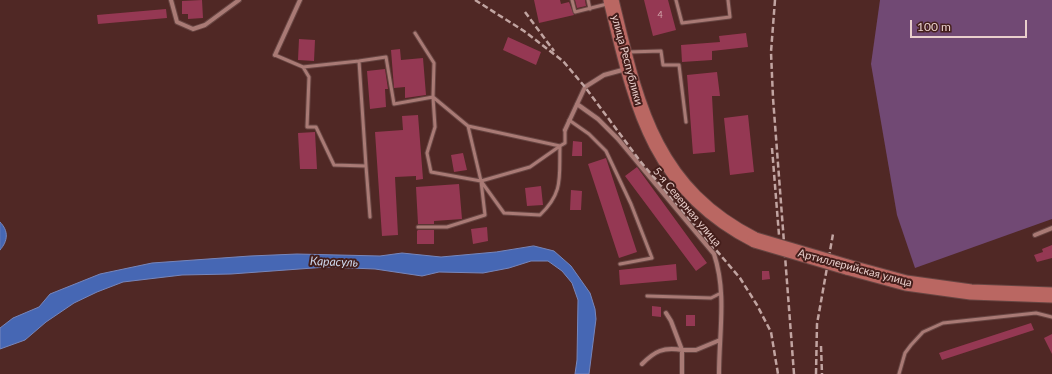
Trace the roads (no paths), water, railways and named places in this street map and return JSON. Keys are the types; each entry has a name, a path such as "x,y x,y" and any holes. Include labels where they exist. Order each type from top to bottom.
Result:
{"main road":[{"name":"улица Республики","path":"612,2 640,110 651,134 675,173 710,213 731,228 755,240"},
{"name":"Артиллерийская улица","path":"755,240 906,283 971,292 1052,295"}],"street":[{"path":"171,0 177,22 193,29 205,25 239,0"},
{"path":"275,55 300,0"},
{"path":"565,130 585,87 604,75 628,68"},
{"name":"5-я Северная улица","path":"576,104 598,119 618,139 714,254 720,271 723,292 719,374"},
{"path":"1036,235 1052,228"},
{"path":"666,313 671,321 682,350 682,374"},
{"path":"642,364 652,355 668,348 696,350 720,340"}],"lane":[{"path":"572,0 575,12 612,2"},
{"path":"588,0 590,9"},
{"path":"676,0 682,23 730,17 728,0"},
{"path":"415,33 434,63 433,98 435,127 427,153 431,172 481,181 530,167 565,143 565,130"},
{"path":"624,52 661,51 663,66 679,65 686,122"},
{"path":"275,55 303,67 359,62 386,57 394,104 433,98 468,126 560,146"},
{"path":"359,62 370,217"},
{"path":"303,67 309,77 307,127 316,127 334,165 366,166"},
{"path":"569,120 589,134 606,151 631,204 652,258 620,264"},
{"path":"418,227 447,227 485,215 481,181 468,126"},
{"path":"481,181 504,213 540,215 552,204 559,185 560,146"},
{"path":"648,296 710,298 723,292"},
{"path":"899,374 906,353 911,345 923,332 943,323 1036,313 1052,317"}],"water":[{"path":"0,222 6,232 6,240 0,250"},
{"name":"Карасуль","path":"534,246 554,251 571,266 590,293 595,309 596,319 589,374 575,374 577,360 578,300 572,283 562,271 548,261 531,261 509,268 483,273 439,272 422,276 375,269 327,267 231,274 182,275 123,282 74,303 46,322 25,340 0,349 0,328 13,318 39,307 50,294 100,274 152,263 297,254 380,256 402,253 441,257 496,252"}],"railway":[{"path":"475,0 524,31 563,61 585,87 640,161 740,278 757,305 771,332 778,374"},
{"path":"775,0 771,52 773,98 794,374"},
{"path":"525,12 554,51"},
{"path":"772,148 779,235"},
{"path":"816,374 817,324 833,234"},
{"path":"821,346 822,374"}]}
